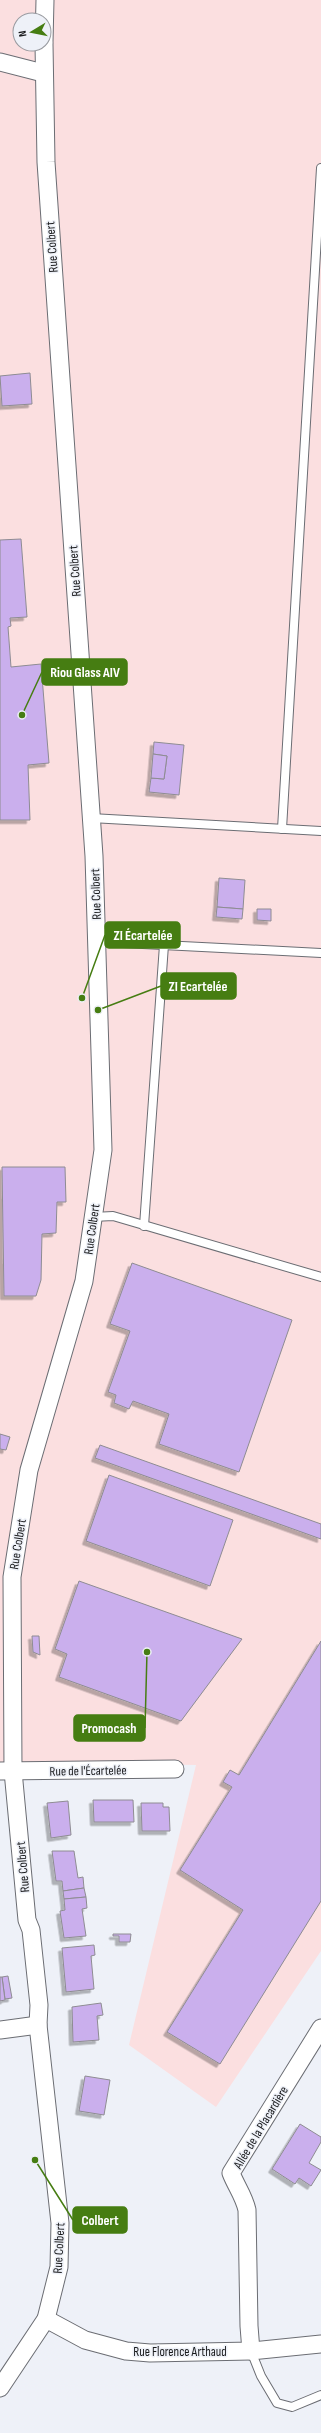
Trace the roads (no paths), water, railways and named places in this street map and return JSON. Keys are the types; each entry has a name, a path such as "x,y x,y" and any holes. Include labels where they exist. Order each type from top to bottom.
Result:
{"street":[{"name":"Rue Colbert","path":"45,0 45,12"},
{"name":"Rue Colbert","path":"0,2388 46,2319 58,2274 60,2224 38,2025 39,2005 31,1930 27,1920 6,1771 12,1577 29,1470 84,1281 103,1150 91,818 46,162 44,52"},
{"path":"0,62 43,73"},
{"name":"Rue de l'Écartelée","path":"6,1771 175,1769"},
{"path":"0,2030 38,2025"},
{"name":"Allée de la Placardière","path":"251,2351 249,2326 247,2210 244,2196 235,2183 231,2173 321,2028"},
{"name":"Rue Florence Arthaud","path":"46,2319 85,2340 126,2351 150,2353 251,2351 321,2344"}],"lane":[{"path":"282,829 321,168"},
{"path":"91,818 321,831"},
{"path":"96,929 123,943 321,953"},
{"path":"144,1226 164,945"},
{"path":"93,1217 113,1216 321,1276"},
{"path":"251,2351 261,2376 277,2403 292,2407 321,2395"}],"place":[{"name":"Riou Glass AIV","path":"22,715"},
{"name":"ZI Écartelée","path":"82,998"},
{"name":"ZI Ecartelée","path":"98,1010"},
{"name":"Promocash","path":"147,1652"},
{"name":"Colbert","path":"35,2160"}]}
